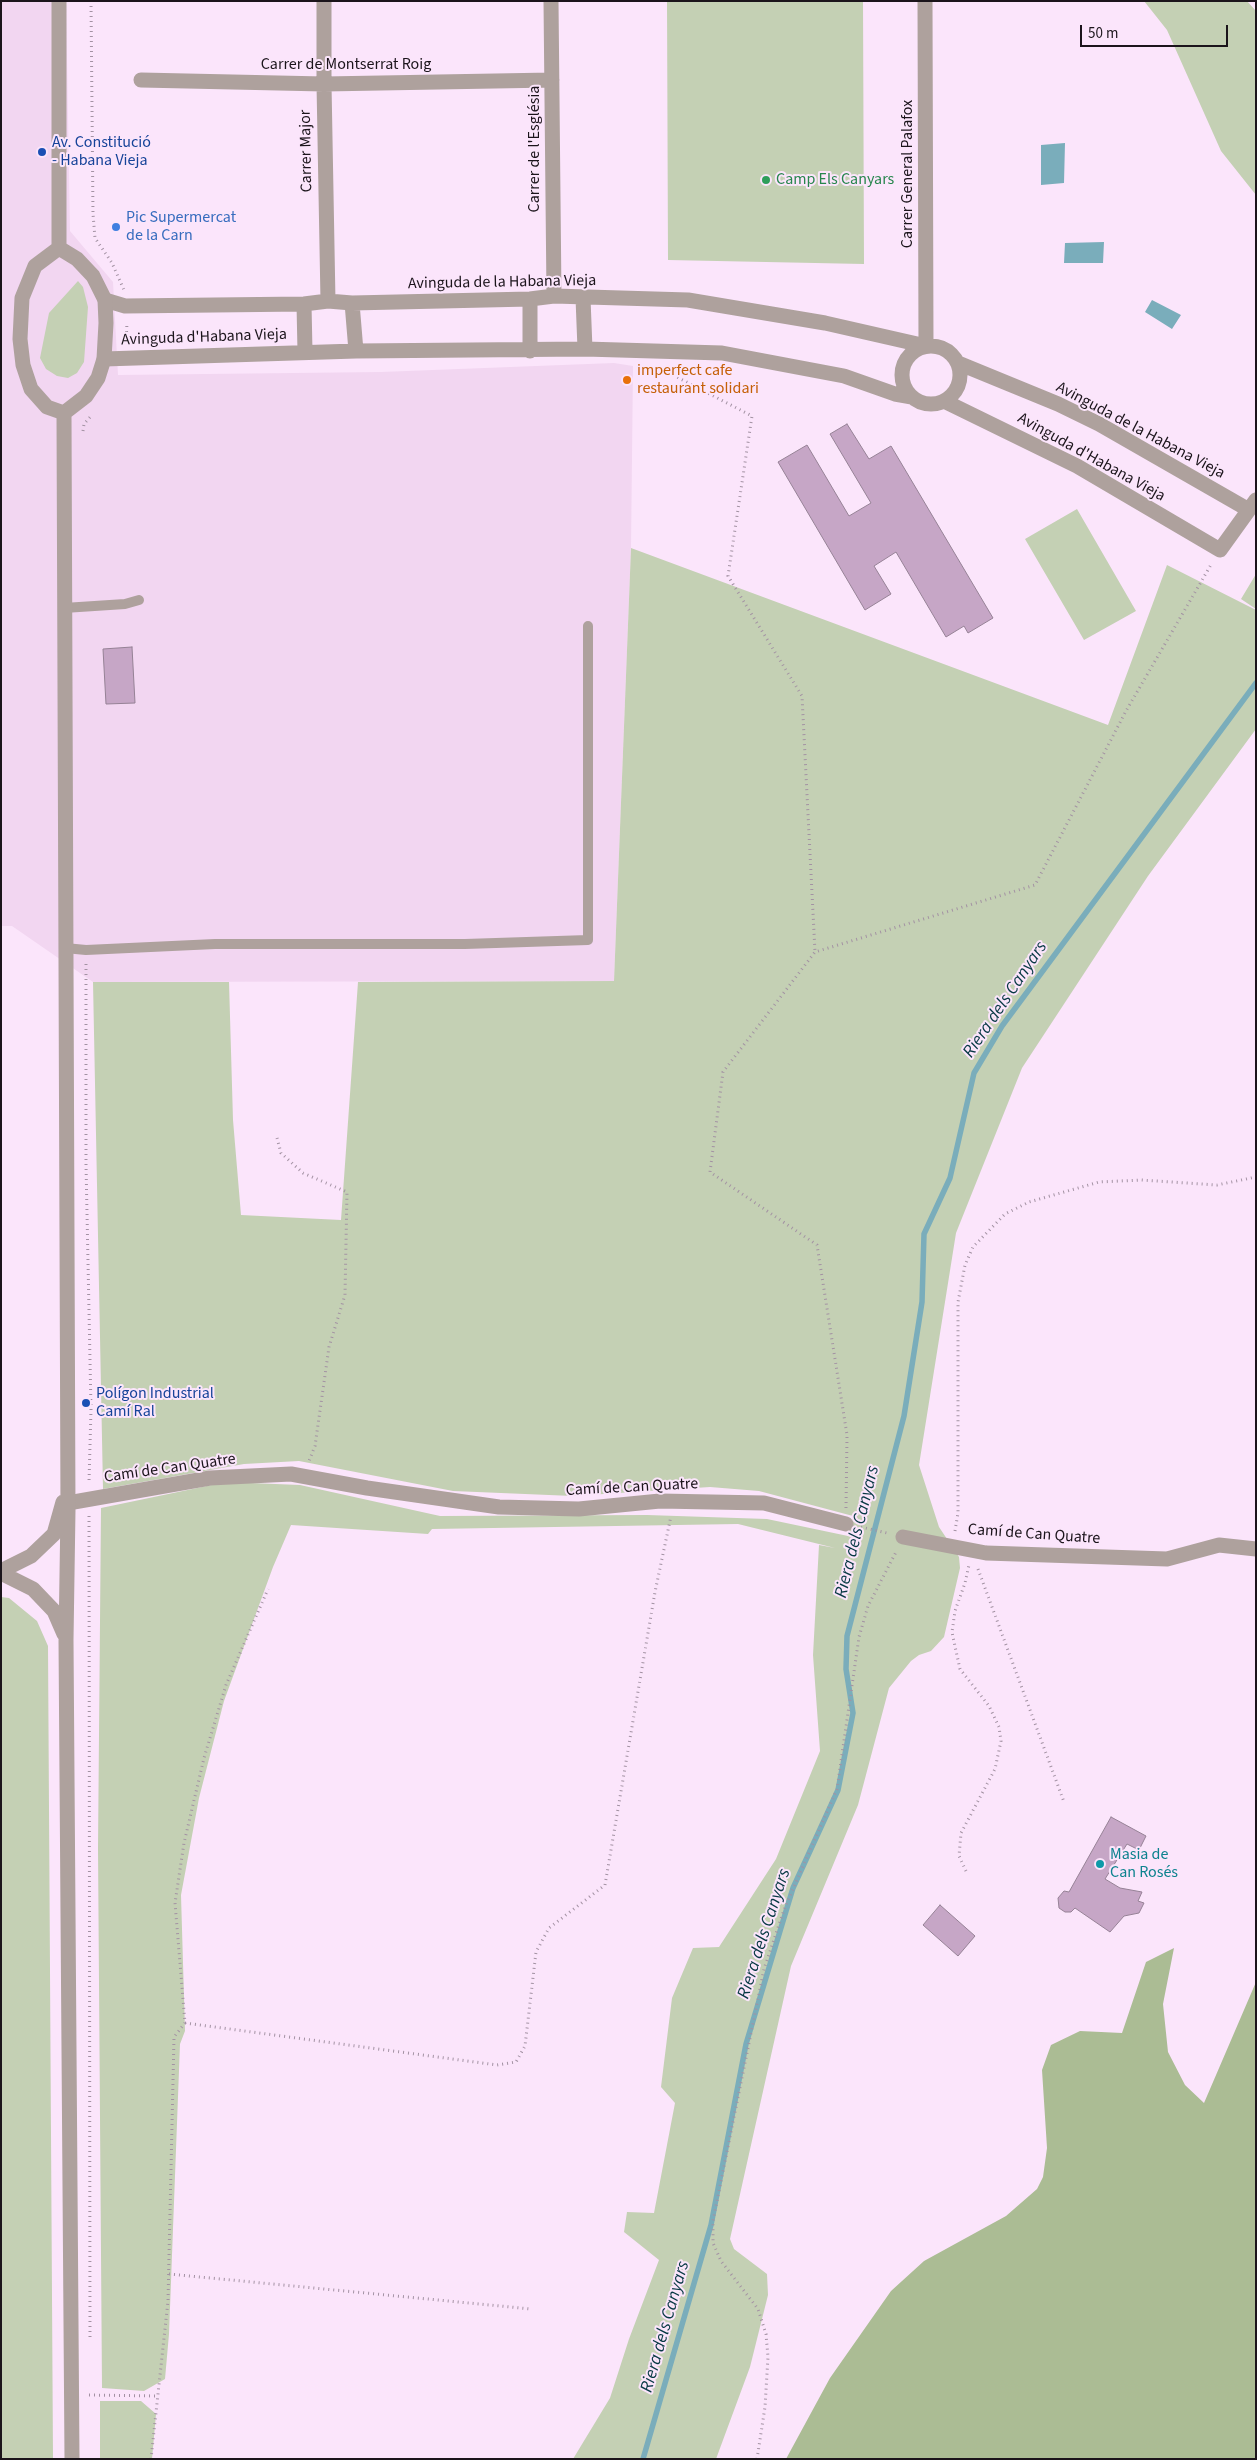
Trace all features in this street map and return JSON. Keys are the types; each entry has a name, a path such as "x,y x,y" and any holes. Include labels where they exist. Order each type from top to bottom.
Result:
{"street":[{"path":"59,1 59,248"},
{"name":"Carrer Major","path":"324,1 328,301"},
{"name":"Carrer de l'Església","path":"552,1 554,296"},
{"name":"Carrer General Palafox","path":"925,1 926,346"},
{"name":"Carrer de Montserrat Roig","path":"141,80 324,84 552,80"},
{"path":"59,248 77,259 93,276 105,300 106,323 104,359 98,378 86,396 64,414"},
{"path":"59,248 35,266 22,298 20,340 23,365 31,389 48,407 64,414"},
{"name":"Avinguda de la Habana Vieja","path":"105,300 125,306 530,299 554,296 688,300 825,323 926,346"},
{"path":"582,298 586,349"},
{"path":"530,299 530,351"},
{"path":"352,303 356,351"},
{"name":"Avinguda d'Habana Vieja","path":"304,304 305,352"},
{"path":"926,346 939,347 950,353 958,363 960,374 958,385 953,394 944,400 927,404 912,397 904,386 902,373 906,361 914,351 926,346"},
{"name":"Avinguda d'Habana Vieja","path":"104,359 356,351 530,351 586,349 722,353 844,376 895,394 912,397"},
{"name":"Avinguda de la Habana Vieja","path":"958,363 1058,404 1252,505"},
{"name":"Avinguda d'Habana Vieja","path":"944,400 1077,466 1220,550"},
{"path":"64,414 68,1503 66,1640 72,2459"},
{"path":"1220,550 1252,505"},
{"name":"Camí de Can Quatre","path":"68,1503 210,1478 291,1474 367,1488 500,1507 579,1509 674,1501 764,1503 846,1524"},
{"path":"1,1572 31,1556 54,1534 67,1486"},
{"name":"Camí de Can Quatre","path":"904,1537 986,1552 1166,1558 1219,1545 1256,1549"},
{"path":"1,1572 33,1589 54,1610 66,1640"}],"lane":[{"path":"64,608 125,604 139,600"},
{"path":"65,948 86,950 215,944 466,944 588,940 588,626"}],"path":[{"path":"92,1 93,214 95,238 124,285 127,321 125,358"},
{"path":"673,375 752,416 728,576 802,696 815,952"},
{"path":"757,2459 765,2407 768,2357 766,2334 758,2310 721,2261 713,2243 713,2221 764,1969 785,1907 837,1789 859,1637 868,1606 904,1537 846,1524 846,1435 817,1245 710,1172 723,1072 815,952 1035,884 1126,711 1220,550"},
{"path":"86,950 86,1164 91,1409 88,1498 90,2348"},
{"path":"277,1138 281,1153 303,1173 347,1192 345,1295 329,1347 315,1446 304,1476"},
{"path":"953,1546 958,1513 958,1302 965,1265 973,1247 1005,1214 1029,1202 1100,1182 1140,1180 1217,1186 1256,1177"},
{"path":"185,2023 497,2065 516,2062 525,2046 536,1952 549,1928 605,1885 655,1592 674,1501"},
{"path":"971,1550 1064,1802"},
{"path":"966,1871 959,1856 961,1833 995,1769 1000,1741 999,1727 989,1706 960,1669 952,1632 955,1611 965,1584 971,1550"},
{"path":"152,2459 168,2302 174,2037 185,2023 175,1903 184,1843 204,1758 226,1685 268,1589"},
{"path":"169,2274 531,2310"},
{"path":"90,2386 90,2404"},
{"path":"72,2396 158,2396"}],"shaded area":[{"path":"1,1 66,1 70,231 113,282 118,375 381,372 614,363 633,366 631,548 614,981 93,982 12,926 1,926"}],"green space":[{"name":"Camp Els Canyars","path":"667,1 863,1 864,264 668,260"},
{"path":"1144,1 1247,1 1256,11 1256,195 1221,151 1167,30"},
{"path":"78,281 83,287 88,307 84,362 77,373 68,378 57,376 46,369 40,358 49,313"},
{"path":"1077,509 1136,611 1084,640 1025,539"},
{"path":"631,548 1108,725 1167,565 1256,610 1256,729 1148,876 1022,1068 956,1233 919,1465 939,1527 959,1557 960,1568 944,1637 931,1651 919,1655 911,1661 889,1688 858,1805 791,1966 730,2239 734,2249 767,2274 768,2295 750,2367 716,2459 573,2459 610,2398 629,2339 659,2260 624,2232 627,2212 654,2213 675,2103 661,2087 672,1998 693,1948 719,1947 776,1859 820,1751 813,1655 819,1545 835,1548 738,1524 432,1529 428,1534 291,1525 273,1567 224,1701 199,1798 181,1895 185,2031 180,2044 169,2334 165,2379 144,2391 102,2388 98,1848 101,1508 226,1482 300,1485 440,1516 647,1515 767,1519 848,1536 853,1516 759,1491 710,1487 573,1496 453,1491 299,1461 244,1464 103,1489 93,982 229,982 233,1120 241,1215 341,1220 358,982 614,981"},
{"path":"1256,574 1256,609 1241,599"},
{"path":"1,1597 9,1598 37,1621 48,1646 53,2459 1,2459"},
{"path":"1174,1948 1163,2004 1168,2052 1185,2085 1204,2103 1256,1982 1256,2459 786,2459 830,2378 891,2291 924,2261 1006,2216 1037,2189 1043,2177 1047,2148 1042,2070 1051,2045 1080,2031 1122,2033 1146,1962"},
{"path":"100,2401 141,2401 156,2414 152,2459 100,2459"}],"water":[{"path":"1065,143 1064,183 1041,185 1041,145"},
{"path":"1104,242 1103,263 1064,263 1065,243"},
{"path":"1152,300 1181,315 1172,329 1145,312"}],"building":[{"path":"847,424 869,459 891,446 993,618 968,633 964,626 946,637 896,552 874,566 891,594 865,610 778,462 807,445 849,516 871,503 830,434"},
{"path":"132,647 135,703 106,704 103,649"},
{"name":"Masia de Can Rosés","path":"1111,1817 1146,1836 1139,1850 1127,1844 1105,1879 1120,1888 1142,1892 1138,1901 1144,1903 1139,1913 1124,1916 1110,1932 1075,1908 1071,1912 1065,1912 1059,1908 1058,1898 1064,1891 1069,1892"},
{"path":"940,1905 975,1936 958,1956 923,1925"}],"waterway":[{"name":"Riera dels Canyars","path":"643,2459 711,2225 746,2044 793,1888 838,1790 853,1713 846,1669 847,1636 904,1416 922,1302 924,1234 950,1178 974,1073 1002,1026 1256,683"}],"place":[{"name":"Av. Constitució - Habana Vieja","path":"42,152"},
{"name":"Camp Els Canyars","path":"766,180"},
{"name":"Pic Supermercat de la Carn","path":"116,227"},
{"name":"imperfect cafe restaurant solidari","path":"627,380"},
{"name":"Polígon Industrial Camí Ral","path":"86,1403"},
{"name":"Masia de Can Rosés","path":"1100,1864"}]}
